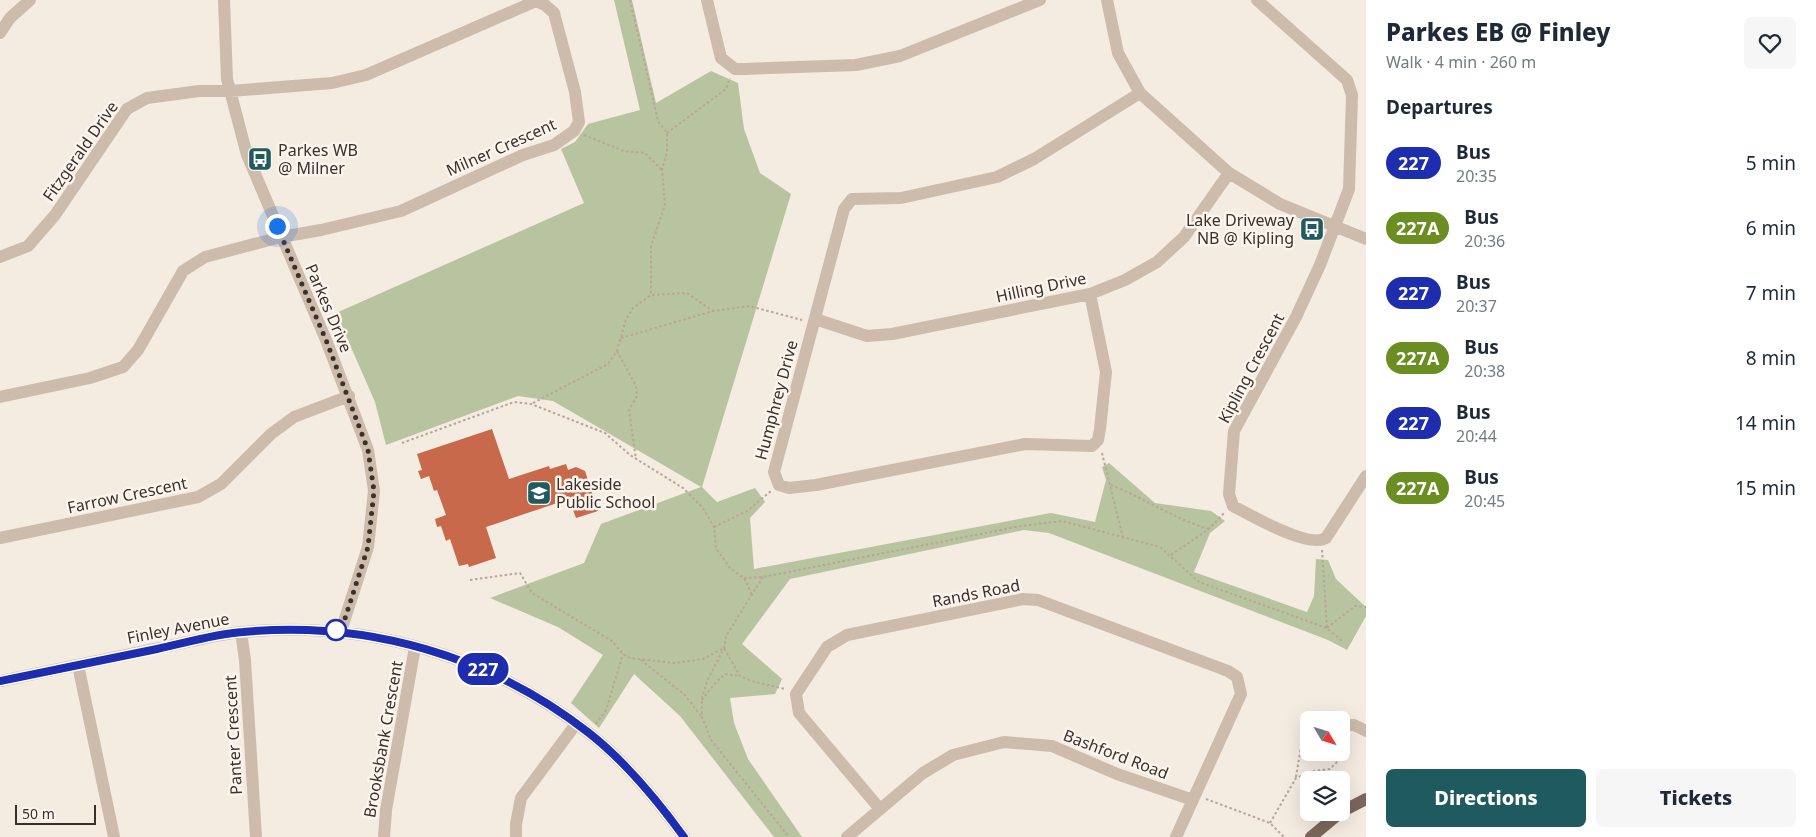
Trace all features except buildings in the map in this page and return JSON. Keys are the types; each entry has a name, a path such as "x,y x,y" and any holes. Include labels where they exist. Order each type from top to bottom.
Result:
{"main road":[{"path":"1350,807 1366,799"},
{"path":"1311,837 1330,821"}],"street":[{"path":"0,33 10,18 30,0"},
{"name":"Parkes Drive","path":"224,0 227,79 247,154 349,396 368,450 374,491 368,547 341,631"},
{"path":"707,0 721,58 735,69 856,65 900,56 1040,0"},
{"path":"1107,0 1118,53 1140,93 1229,173 1280,204 1366,240"},
{"name":"Kipling Crescent","path":"1233,506 1229,494 1234,431 1296,317 1335,227 1349,189 1352,95 1347,80 1257,0"},
{"name":"Milner Crescent","path":"230,92 332,83 366,75 536,2 545,5 554,13 575,92 579,122 574,131 554,145 523,155 401,211 321,230 281,237"},
{"name":"Fitzgerald Drive","path":"0,257 28,246 55,215 127,109 147,98 199,91 230,92"},
{"name":"Humphrey Drive","path":"779,484 774,472 844,209 852,199 901,198 997,177 1034,158 1140,93"},
{"name":"Hilling Drive","path":"815,321 866,336 892,334 1090,294 1125,280 1157,262 1184,237 1229,173"},
{"path":"0,397 90,378 123,367 138,350 183,270 205,257 281,237"},
{"path":"779,484 790,488 816,485 1025,444 1071,448 1092,446 1098,440 1106,372 1090,294"},
{"name":"Farrow Crescent","path":"0,538 198,496 221,484 271,434 294,417 349,396"},
{"path":"1233,506 1305,539 1322,541 1326,538 1366,476"},
{"name":"Rands Road","path":"796,694 827,647 847,635 1023,599 1038,600 1228,671 1238,678 1241,694 1176,837"},
{"name":"Finley Avenue","path":"0,681 241,632 297,628 341,631 415,647 449,655 493,674 540,699 590,733 652,794 684,837"},
{"name":"Panter Crescent","path":"241,632 245,660 256,837"},
{"name":"Brooksbank Crescent","path":"384,837 386,810 415,647"},
{"path":"78,665 114,837"},
{"path":"796,694 799,713 880,809"},
{"path":"516,837 516,824 521,798 576,724"},
{"path":"1350,725 1366,731"},
{"name":"Bashford Road","path":"847,837 923,773 953,755 1004,742 1052,746 1117,774 1193,800"}],"path":[{"path":"630,0 658,121 667,133 667,152 662,170 665,205 651,246 651,295"},
{"path":"667,133 726,89 735,69"},
{"path":"574,131 624,151 645,153 662,170"},
{"path":"531,404 608,364 618,351 626,319 633,308 651,295 687,293 713,311"},
{"path":"621,338 713,311 749,306 815,321"},
{"path":"618,351 636,386 637,396 629,410 636,459"},
{"path":"402,443 514,402 531,404 606,433 636,459 683,488 702,507 714,527 716,548 730,568 744,578 752,595"},
{"path":"1098,440 1123,538"},
{"path":"714,527 747,511 779,484"},
{"path":"1111,485 1137,495 1184,522 1209,529"},
{"path":"1170,555 1209,529 1233,506"},
{"path":"744,578 763,577 1021,526 1062,521 1160,547 1199,582 1327,628 1342,641"},
{"path":"1322,541 1327,628"},
{"path":"470,580 520,573 532,593 612,641 623,654 642,660 674,663 703,659 724,648"},
{"path":"702,717 702,700 707,681 724,648 726,636 763,577"},
{"path":"1327,628 1356,606 1366,607"},
{"path":"724,648 740,676"},
{"path":"590,733 606,710 623,654"},
{"path":"642,660 685,695 702,717 711,740 789,837"},
{"path":"702,700 725,674 782,687 796,694"},
{"path":"1270,824 1296,778 1300,753"},
{"path":"1296,778 1314,771 1330,769 1338,761"},
{"path":"1193,800 1206,799 1270,824 1284,837"}],"green space":[{"path":"614,0 632,0 656,103 711,71 738,83 744,129 760,173 791,194 702,487 717,502 755,488 765,502 750,518 754,569 1051,513 1095,522 1106,480 1102,467 1109,463 1155,503 1211,511 1225,521 1210,533 1194,572 1307,612 1314,596 1316,559 1328,560 1336,579 1366,607 1366,616 1347,650 1328,640 1049,533 1024,530 790,579 742,644 782,679 775,694 730,698 734,723 748,759 802,837 774,837 680,716 634,674 599,728 571,703 603,655 558,627 490,598 584,563 601,524 701,487 553,401 518,396 386,445 375,402 336,313 584,203 561,149 575,142 588,124 640,110"}],"bus line":[{"name":"227","path":"0,681 241,632 297,628 355,632 449,655 493,674 540,699 590,733 652,794 684,837"}],"place":[{"name":"Parkes WB @ Milner","path":"260,159"},
{"name":"Lake Driveway NB @ Kipling","path":"1312,229"},
{"name":"Lakeside Public School","path":"539,493"}],"route":[{"path":"277,226 349,396 368,450 374,491 368,547 341,631 336,630"}]}
